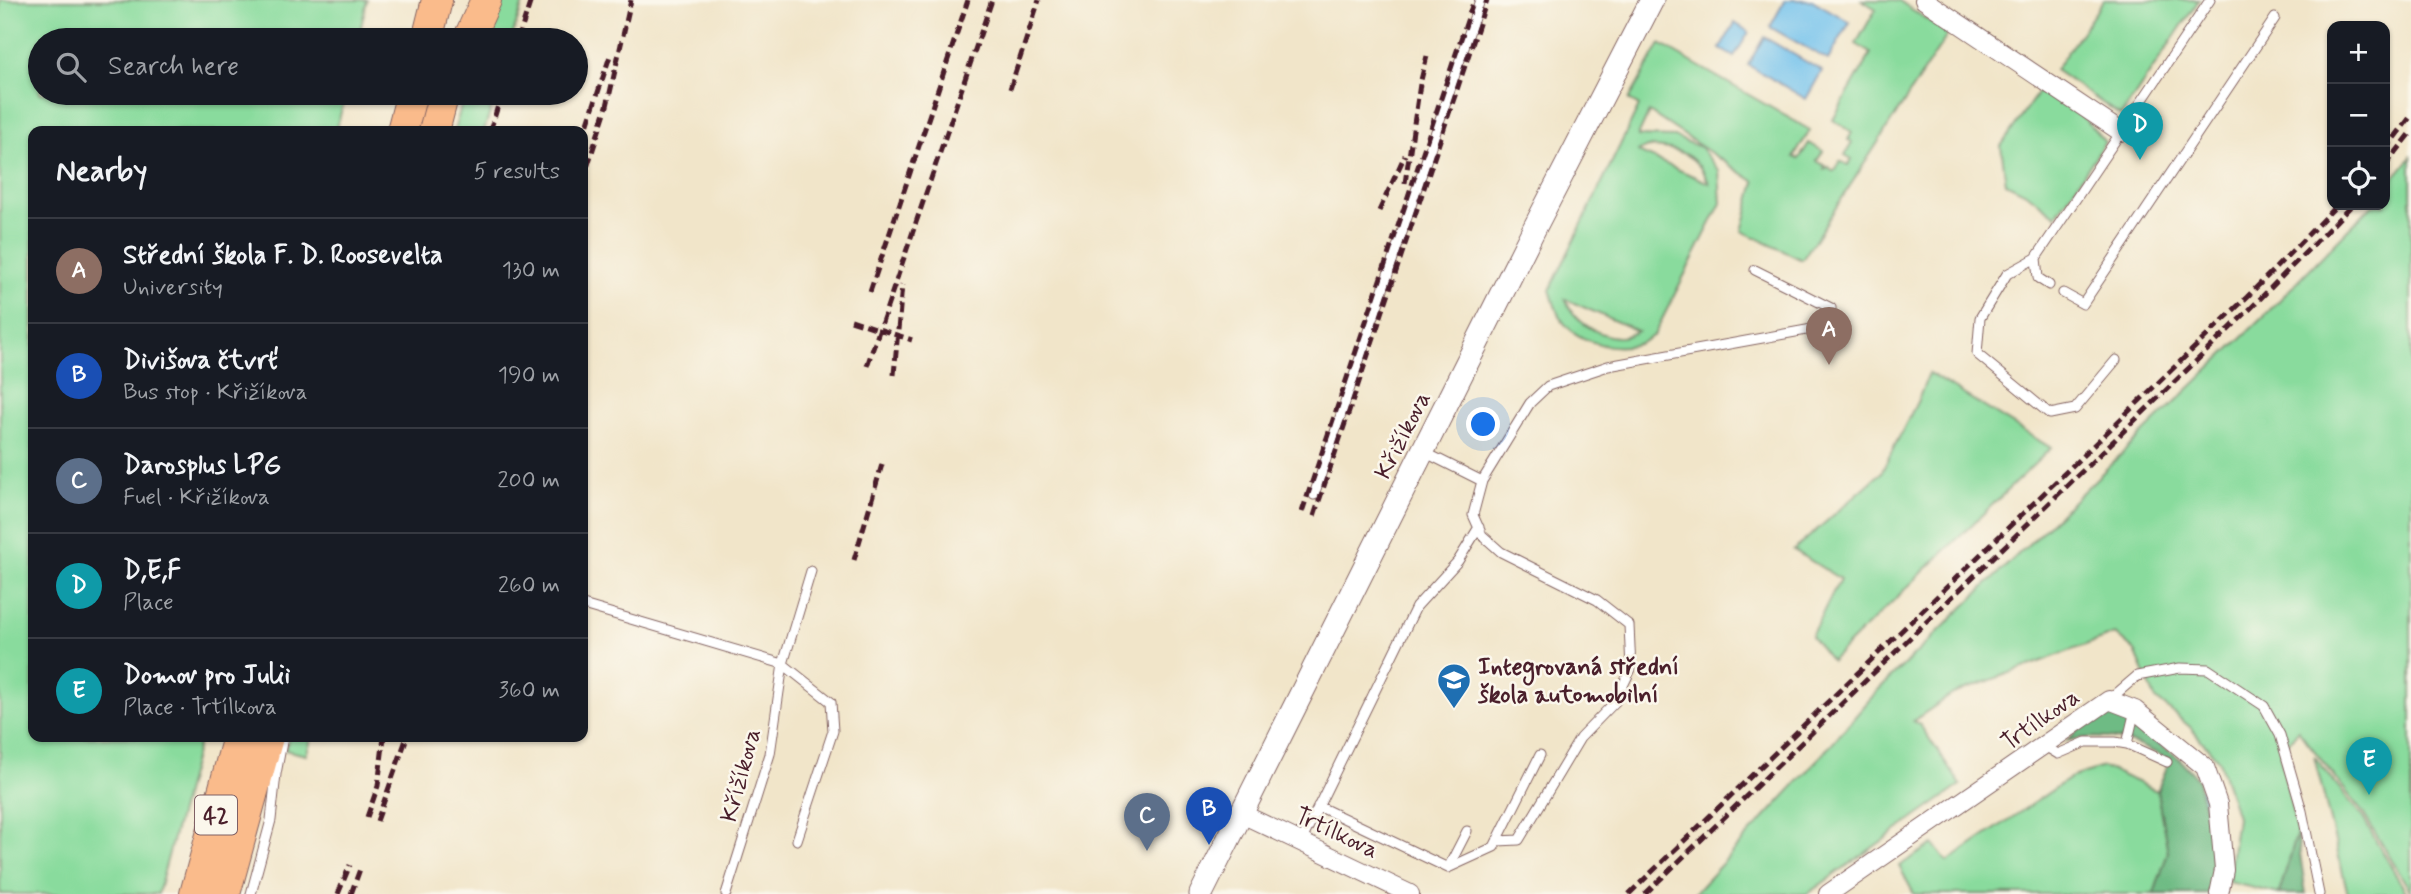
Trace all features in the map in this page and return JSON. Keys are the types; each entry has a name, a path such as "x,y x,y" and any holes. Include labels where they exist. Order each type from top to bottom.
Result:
{"highway":[{"path":"430,28 438,0"},
{"path":"463,28 471,0"},
{"path":"473,28 486,0"},
{"path":"403,126 409,105"},
{"path":"435,126 441,105"},
{"name":"42","path":"195,894 236,742"},
{"name":"42","path":"225,894 267,742"}],"street":[{"name":"Křižíkova","path":"1201,894 1552,193 1653,0"},
{"path":"1924,0 2122,132"},
{"name":"Trtílkova","path":"1828,894 2109,700 2135,710 2205,767 2218,804 2224,870 2219,894"},
{"name":"Trtílkova","path":"1242,814 1410,894"}],"lane":[{"path":"1314,495 1480,0"},
{"path":"2116,360 2075,409 2050,414 1977,354 1980,318 2007,274 2036,258 2210,0"},
{"path":"2063,293 2083,304 2275,18"},
{"path":"2036,258 2038,278 2049,285"},
{"path":"1497,841 1519,840 1580,738 1615,702 1631,669 1629,625 1597,600 1501,552 1482,535 1473,515 1482,481 1530,403 1548,386 1608,366 1823,327 1831,308 1755,270"},
{"path":"1423,452 1482,481"},
{"path":"1301,842 1416,607 1458,561 1479,527"},
{"name":"Křížíkova","path":"726,894 770,754 783,664 811,571"},
{"path":"588,606 783,664 831,702 833,731 797,841"},
{"path":"2109,700 2137,676 2180,668 2208,669 2264,706 2280,735 2302,811 2319,894"},
{"path":"2127,744 2135,710"},
{"path":"251,894 271,820 282,742"},
{"path":"2043,745 2058,754 2086,742 2127,744 2167,762"},
{"path":"1448,868 1494,847 1541,755"},
{"path":"1318,806 1448,868"},
{"path":"1448,868 1467,831"}],"green space":[{"path":"0,0 367,0 361,28 28,28 28,105 343,105 337,126 28,126 28,742 199,742 158,894 0,894"},
{"path":"493,0 524,0 515,28 485,28"},
{"path":"1862,0 1898,0 1948,34 1802,260 1742,231 1755,182 1649,112 1638,136 1675,137 1700,147 1719,171 1721,203 1654,335 1637,344 1603,345 1583,338 1566,325 1557,311 1550,290 1639,106 1629,100 1660,44 1810,130 1794,157 1799,159 1809,143 1823,151 1817,161 1825,166 1824,169 1828,167 1834,171 1840,161 1848,165 1852,159 1845,155 1852,143 1848,140 1852,132 1833,120 1871,53 1856,44 1876,9","holes":["1647,147 1685,154 1698,165 1709,183 1638,152","1565,299 1638,331 1620,337 1600,333 1585,325 1573,313"]},
{"path":"2104,0 2199,0 2121,116 2055,70"},
{"path":"2043,85 2087,121 2105,142 2056,216 2028,194 2006,183 2001,146"},
{"path":"462,105 492,105 486,126 455,126"},
{"path":"2411,157 2411,892 2363,813 2298,730 2280,754 2297,833 2279,894 2228,882 2237,817 2219,761 2190,727 2155,698 2135,651 2115,634 1953,694 1913,721 1920,725 1961,785 1807,894 1694,894 1815,763 1877,691 2262,318 2367,210 2390,210 2390,183"},
{"path":"1929,373 2051,448 1831,661 1811,636 1840,579 1794,550 1881,473"},
{"path":"2108,710 2131,715 2150,730 2147,736 2179,758 2198,779 2212,847 2212,894 2154,894 2168,852 2157,791 2170,760 2120,740 2081,738 2066,741 2084,725"},
{"path":"287,742 310,742 306,755 285,750"},
{"path":"2314,756 2363,818 2407,894 2348,894"},
{"path":"2103,767 2157,791 2168,852 2154,894 1914,894 1899,866 1933,844 1947,862 2070,778"},
{"path":"2297,833 2306,894 2279,894"}],"water":[{"path":"1785,0 1812,0 1850,22 1828,60 1770,27"},
{"path":"1735,23 1749,32 1734,57 1720,49"},
{"path":"1764,37 1822,71 1806,99 1748,65"}],"waterway":[{"path":"2149,734 2162,743"},
{"path":"2204,790 2211,821"}],"railway":[{"path":"522,28 531,0"},
{"path":"588,165 607,106 631,0"},
{"path":"870,292 968,0"},
{"path":"867,366 992,0"},
{"path":"1010,89 1039,0"},
{"path":"1302,512 1474,0"},
{"path":"1314,516 1487,0"},
{"path":"587,126 610,56"},
{"path":"1405,183 1420,84 1427,56"},
{"path":"492,126 498,105"},
{"path":"2387,147 2411,116"},
{"path":"2390,160 2411,133"},
{"path":"1379,211 1405,155"},
{"path":"1629,894 2247,297 2332,210"},
{"path":"1645,894 2251,308 2347,210"},
{"path":"894,375 902,285"},
{"path":"851,320 912,340"},
{"path":"854,560 883,461"},
{"path":"367,817 378,786 383,742"},
{"path":"377,821 405,742"},
{"path":"338,894 350,865"},
{"path":"351,894 360,869"}],"place":[{"name":"D,E,F","path":"2140,160"},
{"name":"Střední škola F. D. Roosevelta","path":"1829,365"},
{"name":"Integrovaná střední škola automobilní","path":"1454,710"},
{"name":"Domov pro Julii","path":"2369,795"},
{"name":"Divišova čtvrť","path":"1209,845"},
{"name":"Darosplus LPG","path":"1147,851"}]}
